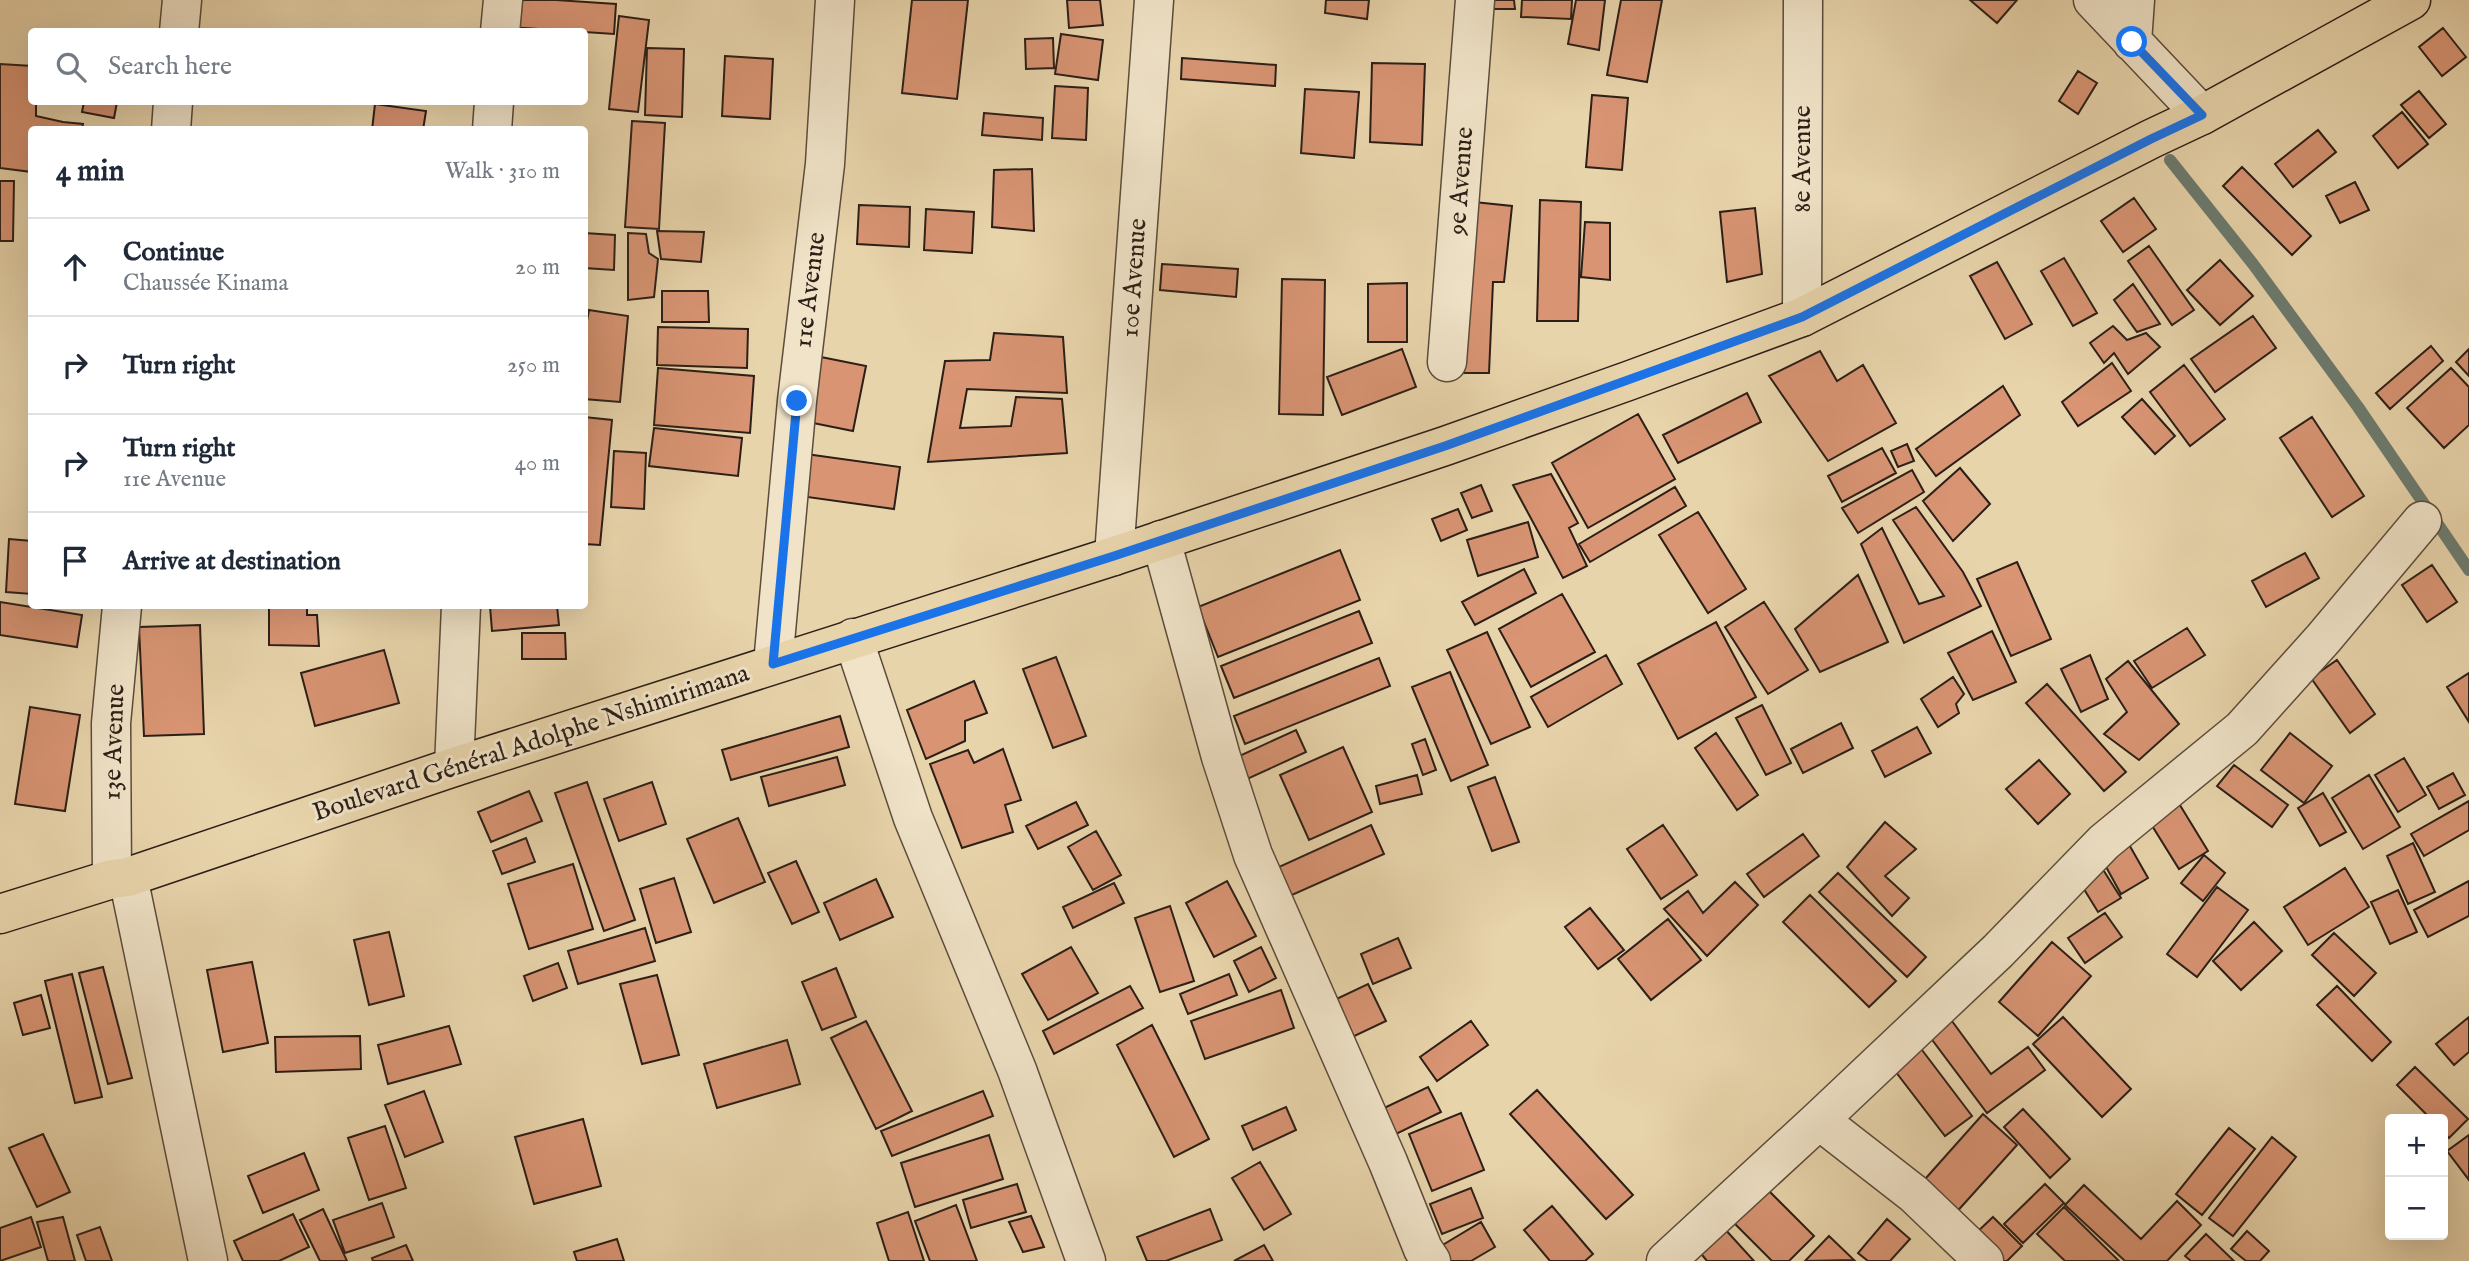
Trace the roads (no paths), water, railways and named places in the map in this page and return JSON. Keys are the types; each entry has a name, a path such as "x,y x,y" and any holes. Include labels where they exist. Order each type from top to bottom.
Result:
{"main road":[{"name":"Boulevard Général Adolphe Nshimirimana","path":"0,914 120,878 454,766 1114,556 1445,446 1802,317 2202,115 2412,0"}],"street":[{"path":"179,28 182,0"},
{"path":"500,28 503,0"},
{"name":"11e Avenue","path":"773,664 797,401 825,164 835,0"},
{"name":"10e Avenue","path":"1114,556 1154,0"},
{"name":"9e Avenue","path":"1447,362 1475,0"},
{"name":"8e Avenue","path":"1802,317 1803,0"},
{"path":"2093,0 2202,115"},
{"path":"2132,42 2135,0"},
{"path":"171,126 173,105"},
{"path":"492,126 494,105"},
{"path":"1666,1261 1998,951 2104,842 2242,729 2323,639 2422,521"},
{"path":"1161,540 1221,757 1253,855 1388,1162 1423,1249 1431,1261"},
{"name":"13e Avenue","path":"122,609 111,723 120,878 208,1261"},
{"path":"454,766 461,609"},
{"path":"853,639 914,818 1017,1070 1086,1261"},
{"path":"1819,1120 1914,1194 1983,1261"}],"waterway":[{"path":"2170,160 2253,264 2358,407 2469,570"}]}
